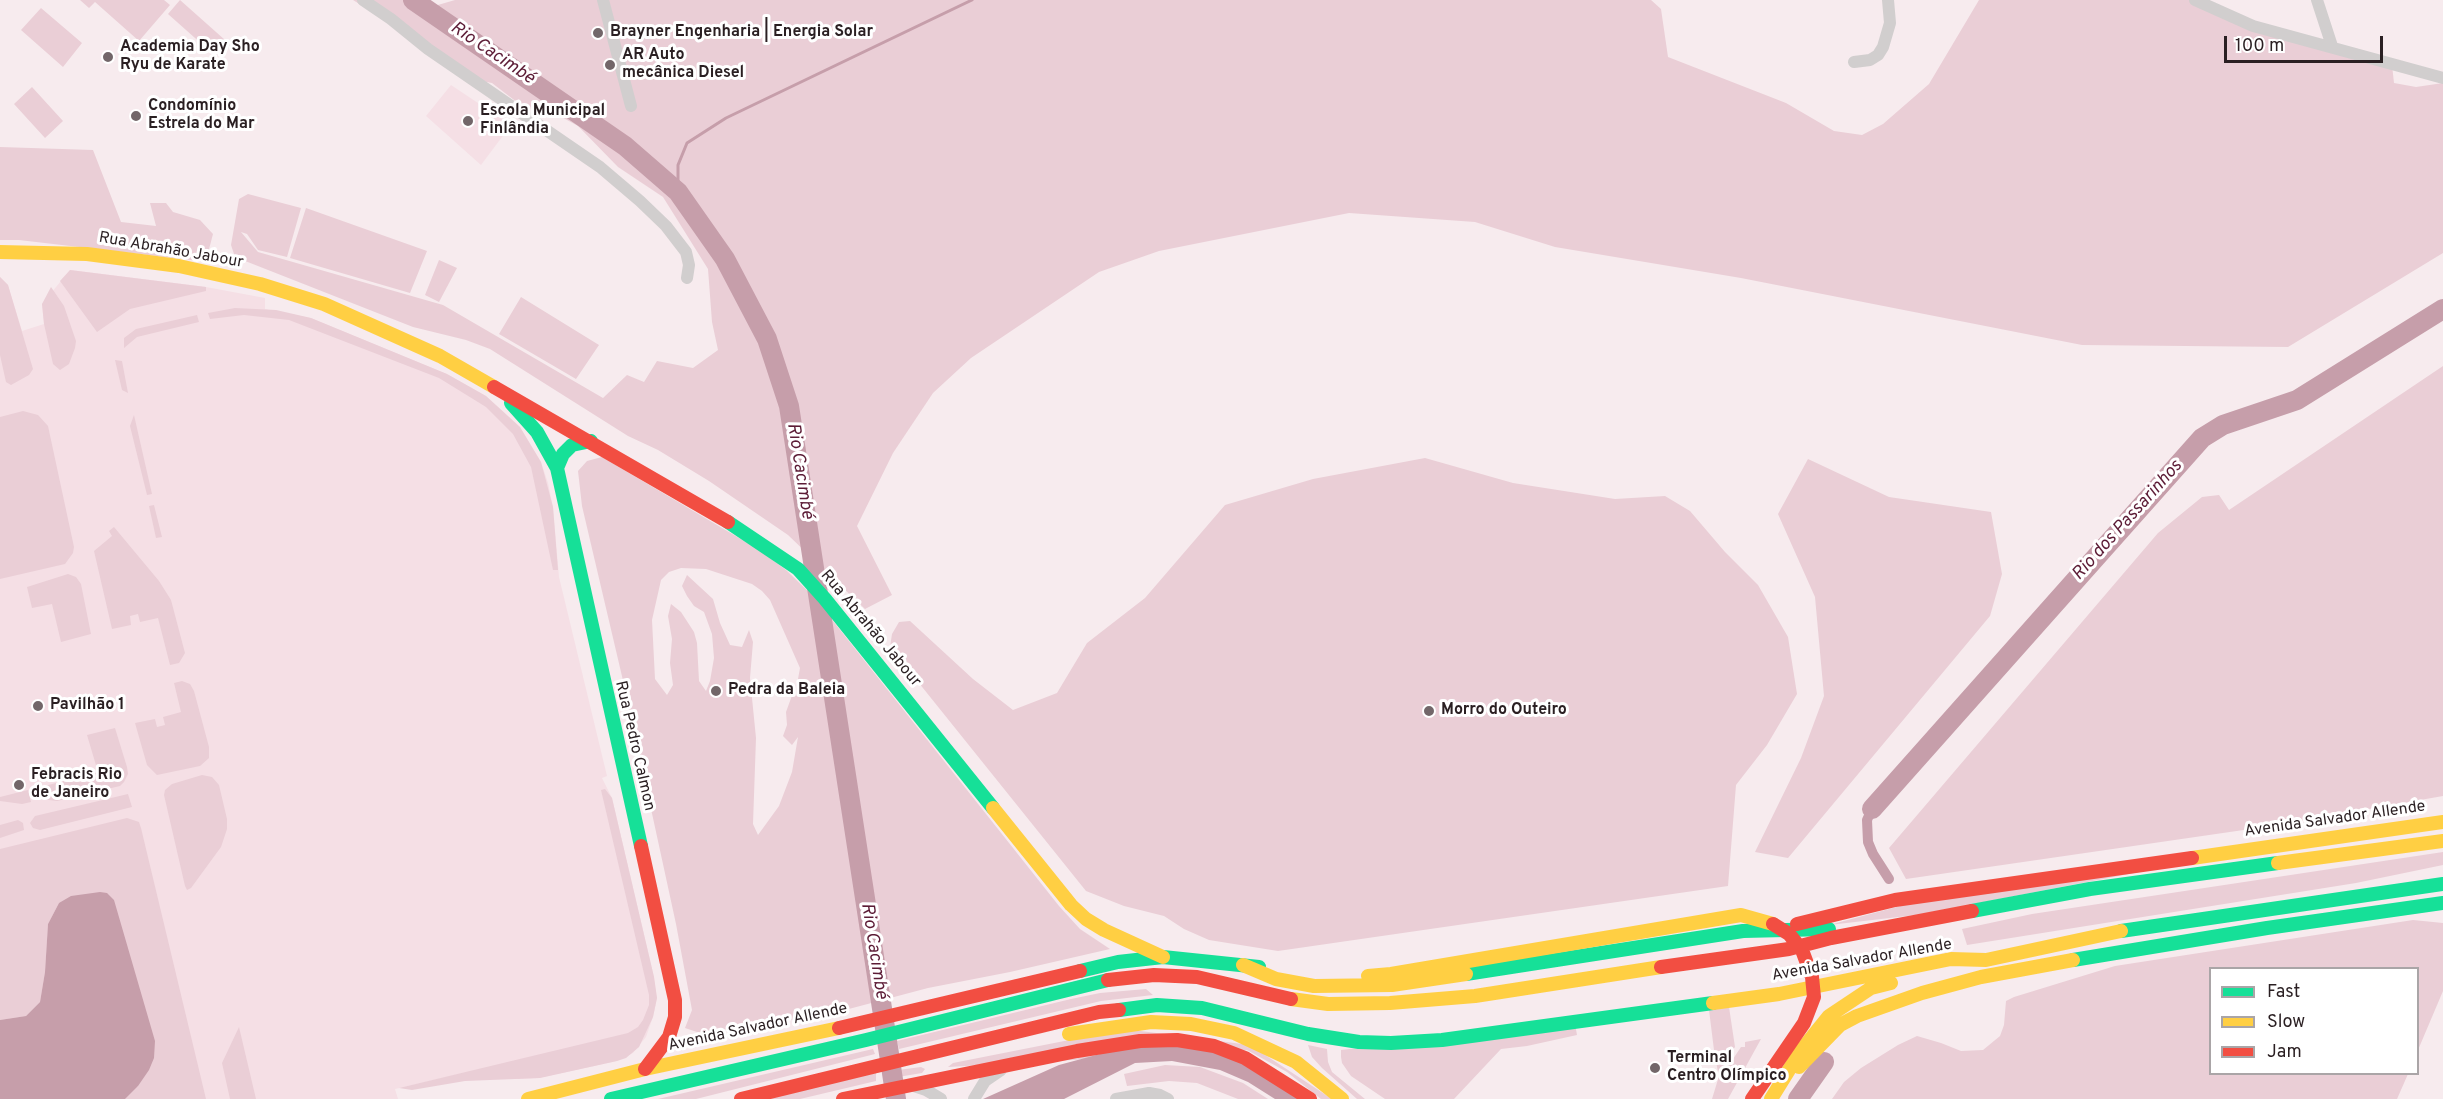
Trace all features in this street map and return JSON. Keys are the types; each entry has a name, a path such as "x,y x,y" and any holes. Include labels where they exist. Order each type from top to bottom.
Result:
{"main road":[{"name":"Rua Abrahão Jabour","path":"0,252 87,254 179,266 260,284 324,304 440,356 591,441 750,535 798,569 825,599 1071,905 1086,919 1104,930 1163,957"},
{"name":"Rua Abrahão Jabour","path":"493,386 519,410 537,432 557,468"},
{"path":"557,468 564,454 572,446 591,441"},
{"name":"Rua Pedro Calmon","path":"557,468 675,1000 675,1017 669,1037 645,1069"},
{"name":"Avenida Salvador Allende","path":"1770,930 1895,900 2443,822"},
{"name":"Avenida Salvador Allende","path":"610,1099 866,1040 1096,982 1154,975 1197,977 1235,984 1300,1001 1328,1004 1390,1003 1475,996 1554,982 1790,949 1899,925 2142,881 2443,841"},
{"path":"2142,881 2161,874 2229,859 2250,849"},
{"name":"Avenida Salvador Allende","path":"898,1062 1099,1012 1157,1005 1202,1008 1308,1034 1359,1042 1442,1040 1779,994 1951,959 1986,960 2132,929 2443,884"},
{"path":"1780,1086 1840,1025 1881,1006 1942,988 2017,969 2268,928 2443,903"},
{"name":"Avenida Salvador Allende","path":"528,1099 645,1069 863,1023 1118,962 1163,957 1324,976 1391,974 1741,915 1772,923 1790,934 1802,950 1812,976 1814,997 1804,1023 1752,1099"},
{"name":"Avenida Salvador Allende","path":"1392,985 1743,931 1849,927 1883,922 1899,925"},
{"path":"2132,929 2220,927 2251,923 2268,928"},
{"path":"1771,1099 1814,1032 1829,1016 1846,1004 1872,988 1986,960"},
{"path":"1243,965 1276,979 1314,986 1392,985"},
{"path":"1342,1099 1334,1084 1304,1055 1300,1043 1303,1023 1322,997 1364,994 1392,985"},
{"path":"1059,1037 1094,1029 1151,1022 1191,1024 1213,1028 1234,1033 1296,1062 1342,1099"},
{"path":"843,1099 1140,1041 1177,1040 1214,1046 1245,1058 1310,1099"},
{"path":"741,1099 898,1062 982,1055"}],"street":[{"path":"363,0 428,49 600,167 666,226 686,252 689,265 687,278"},
{"path":"1854,62 1870,60 1878,55 1883,47 1890,23 1888,0"},
{"path":"2195,0 2253,26 2443,78"},
{"path":"2317,0 2332,46"},
{"path":"603,2 631,106"},
{"path":"974,1099 985,1081 1008,1066"},
{"path":"909,1085 926,1090 941,1099"},
{"path":"1116,1099 1149,1093 1168,1099"}],"shaded area":[{"path":"80,0 164,0 170,5 139,41 95,2 89,8"},
{"path":"180,0 225,40 213,54 168,14"},
{"path":"353,0 420,0 431,7 455,0 1651,0 1661,9 1668,57 1786,103 1834,131 1862,135 1883,124 1929,84 1979,0 2190,0 2392,65 2394,83 2416,87 2443,83 2443,253 2288,347 2082,345 1741,278 1555,247 1475,222 1349,213 1159,251 1099,272 971,358 933,393 893,453 857,526 892,595 865,609 788,535 709,481 658,450 628,436 490,349 466,340 413,327 235,257 231,245 239,199 248,194 301,208 287,257 258,250 247,234 241,232 258,252 443,305 603,398 627,375 644,382 657,361 693,368 718,350 712,322 708,269 663,197 618,167 578,126 547,109 527,114 518,103 492,83 476,80 443,56"},
{"path":"41,8 82,43 63,67 21,30"},
{"name":"Escola Municipal Finlândia","path":"451,85 511,125 481,165 426,116"},
{"path":"32,87 63,121 45,138 14,104"},
{"path":"0,147 93,150 121,222 156,226 150,203 166,203 173,212 200,220 213,234 208,253 199,261 19,240 0,240"},
{"path":"306,208 427,251 410,293 290,258"},
{"path":"439,260 457,268 439,302 425,295"},
{"path":"70,270 206,287 265,298 265,309 311,318 447,374 486,396 520,427 541,462 548,483 553,507 559,577 607,776 602,778 612,798 654,977 657,998 653,1017 646,1037 633,1053 617,1061 539,1078 519,1079 464,1073 395,1089 398,1099 0,1099 0,277 8,285 22,331 44,324 42,304"},
{"path":"70,270 206,287 206,291 130,309 97,332 60,281"},
{"path":"0,277 8,285 33,369 29,375 11,385 6,382 0,355"},
{"path":"51,287 64,306 76,341 69,364 60,370 53,364 44,324 42,304"},
{"path":"521,297 599,345 576,379 499,334"},
{"path":"235,308 276,310 311,318 447,374 486,396 520,427 541,462 553,507 558,570 553,570 531,467 513,434 486,407 439,378 289,320 244,315 210,319 208,313"},
{"path":"197,315 199,322 137,337 124,348 124,338 136,329"},
{"path":"115,360 122,361 128,393 122,390"},
{"path":"2443,366 2443,796 2278,825 1906,879 1889,848 2158,533 2202,497 2219,495 2229,510"},
{"path":"23,411 38,415 48,426 74,547 73,553 65,564 0,579 0,417"},
{"path":"134,415 152,494 147,495 130,426"},
{"path":"602,457 761,551 786,570 814,597 1059,906 1080,929 1110,949 792,1020 700,1033 685,1028 692,1010 676,924 625,689 582,506 578,471 587,461","holes":["681,568 706,569 752,584 762,591 770,600 800,668 786,712 787,725 783,736 792,745 798,737 792,772 779,806 758,835 753,824 756,738 750,678 753,642 749,630 742,647 730,645 713,599 687,575 682,586 694,606 704,612 712,634 714,658 710,681 706,691 699,681 697,643 694,632 681,612 671,604 668,616 672,639 670,663 673,685 667,695 655,679 652,620 661,580 669,572"]},
{"path":"1425,458 1513,483 1615,499 1665,496 1690,511 1725,552 1758,585 1788,637 1797,694 1767,745 1736,785 1728,886 1278,951 1209,940 1184,929 1164,916 1124,906 1086,891 890,647 892,634 899,622 910,621 973,679 1013,710 1057,693 1087,643 1145,598 1225,505 1313,479"},
{"path":"1808,459 1889,497 1991,512 2002,574 1990,616 1788,858 1755,852 1801,758 1824,696 1815,597 1778,514"},
{"path":"154,505 162,537 156,538 149,506"},
{"path":"114,527 159,581 171,600 185,653 179,663 170,665 158,618 140,622 138,614 130,616 131,625 112,629 94,551 112,536 109,531"},
{"path":"68,574 76,577 81,584 91,634 61,642 52,604 32,608 27,587"},
{"path":"182,681 190,684 194,691 209,747 209,758 200,766 157,775 147,765 135,723 155,719 157,727 165,725 163,717 181,712 174,683"},
{"path":"115,728 128,774 120,786 57,801 41,799 37,788 98,772 87,735"},
{"path":"202,775 212,777 219,785 227,829 221,847 191,888 187,890 164,795 165,790 172,784"},
{"path":"605,789 612,798 657,998 653,1017 639,1047 626,1058 617,1061 540,1078 465,1081 412,1090 399,1088 628,1033 638,1027 643,1020 649,1005 649,995 601,790"},
{"path":"28,790 31,802 22,804 0,801 0,797"},
{"path":"128,794 132,807 40,830 33,828 30,823 35,816"},
{"path":"127,818 139,822 141,828 206,1099 125,1099 138,1086 59,903 48,924 45,972 40,1002 26,1016 0,1020 0,849"},
{"path":"18,820 23,823 24,830 0,838 0,825"},
{"path":"2443,852 2443,865 2356,883 1967,945 1962,929 2032,914"},
{"path":"2181,864 1916,915 1829,925 1904,905"},
{"path":"107,893 114,900 155,1041 154,1058 149,1070 125,1099 0,1099 0,1020 26,1016 40,1002 45,972 48,924 59,903 71,896"},
{"path":"2413,920 2443,923 2443,991 2419,1048 2419,967 2209,967 2209,1075 2408,1075 2397,1099 1832,1099 1844,1082 1861,1068 1917,1036 1961,1051 1983,1050 2000,1036 2004,1025 2006,1001 2115,966"},
{"path":"1146,989 1153,995 1101,1001 899,1049 897,1041 1071,999 1100,993"},
{"path":"1729,1007 1735,1047 1728,1057 1722,1057 1714,1050 1709,1010"},
{"path":"1575,1024 1577,1035 1501,1049 1454,1099 1385,1099 1351,1076 1342,1063 1341,1057 1341,1050"},
{"path":"239,1027 256,1099 230,1099 222,1063"},
{"path":"1125,1029 1250,1045 1332,1099 1321,1099 1287,1072 1247,1050 948,1067 953,1063"},
{"path":"1761,1039 1728,1099 1712,1099 1719,1076 1716,1062 1733,1059 1741,1047 1745,1047 1745,1042"},
{"path":"1141,1043 1223,1051 1306,1099 1275,1099 1248,1082 1220,1070 1172,1061 1135,1063 1064,1099 983,1099 1059,1065"},
{"path":"1308,1045 1327,1049 1332,1072 1365,1099 1357,1099 1322,1068 1312,1057"},
{"path":"873,1049 875,1054 696,1099 658,1099"},
{"path":"1165,1065 1200,1067 1243,1083 1268,1099 1238,1099 1197,1083 1169,1081 1127,1086 1124,1074"},
{"path":"921,1067 925,1069 922,1073 898,1077 898,1070"},
{"path":"876,1073 876,1081 800,1099 764,1099"}],"waterway":[{"name":"Rio Cacimbé","path":"413,0 625,146 678,192 725,259 767,339 789,406 896,1099"},
{"path":"678,192 678,165 687,143 726,118 972,0"},
{"name":"Rio dos Passarinhos","path":"1872,809 2202,438 2223,425 2297,400 2443,309"},
{"path":"1872,809 1867,820 1868,842 1889,879"},
{"name":"Rio dos Passarinhos","path":"1798,1099 1824,1062"}],"traffic: fast":[{"path":"511,403 537,432 557,468 641,846"},
{"path":"557,468 563,454 572,445 591,441"},
{"path":"728,522 798,569 825,599 993,808"},
{"path":"1972,911 2090,889 2278,863"},
{"path":"2121,931 2443,884"},
{"path":"2073,960 2267,928 2443,903"},
{"path":"1466,974 1743,931 1829,929"},
{"path":"1080,971 1118,962 1163,957 1259,967"},
{"path":"611,1099 866,1040 1108,980"},
{"path":"1119,1010 1157,1005 1202,1008 1308,1034 1359,1042 1391,1043 1442,1040 1713,1003"}],"traffic: slow":[{"path":"0,252 87,254 179,266 260,284 324,304 440,356 494,387"},
{"path":"993,808 1071,905 1086,919 1104,930 1163,957"},
{"path":"2192,858 2443,822"},
{"path":"2278,863 2443,841"},
{"path":"1368,976 1741,915 1773,924"},
{"path":"1713,1003 1779,994 1951,959 1986,960 2121,931"},
{"path":"1799,1067 1840,1025 1857,1016 1922,993 1981,977 2073,960"},
{"path":"1243,965 1276,979 1314,986 1392,985 1466,974"},
{"path":"1291,999 1328,1004 1390,1003 1475,996 1661,967"},
{"path":"1771,1099 1800,1052 1829,1016 1871,988 1891,983"},
{"path":"1069,1034 1151,1022 1191,1024 1234,1033 1296,1062 1342,1099"},
{"path":"528,1099 645,1069 839,1028"}],"traffic: jam":[{"path":"494,387 728,522"},
{"path":"641,846 675,1000 675,1017 669,1037 645,1069"},
{"path":"1797,924 1895,900 2192,858"},
{"path":"1661,967 1789,949 1831,938 1972,911"},
{"path":"1752,1099 1804,1023 1814,997 1812,977 1802,950 1789,934 1773,924"},
{"path":"839,1028 1080,971"},
{"path":"1108,980 1154,975 1197,977 1291,999"},
{"path":"741,1099 1099,1012 1119,1010"},
{"path":"843,1099 1077,1051 1140,1041 1177,1040 1214,1046 1245,1058 1310,1099"}],"place":[{"name":"Brayner Engenharia | Energia Solar","path":"598,33"},
{"name":"Academia Day Sho Ryu de Karate","path":"108,57"},
{"name":"AR Auto mecânica Diesel","path":"610,65"},
{"name":"Condomínio Estrela do Mar","path":"136,116"},
{"name":"Escola Municipal Finlândia","path":"468,121"},
{"name":"Pedra da Baleia","path":"716,691"},
{"name":"Pavilhão 1","path":"38,706"},
{"name":"Morro do Outeiro","path":"1429,711"},
{"name":"Febracis Rio de Janeiro","path":"19,785"},
{"name":"Terminal Centro Olímpico","path":"1655,1068"}]}
